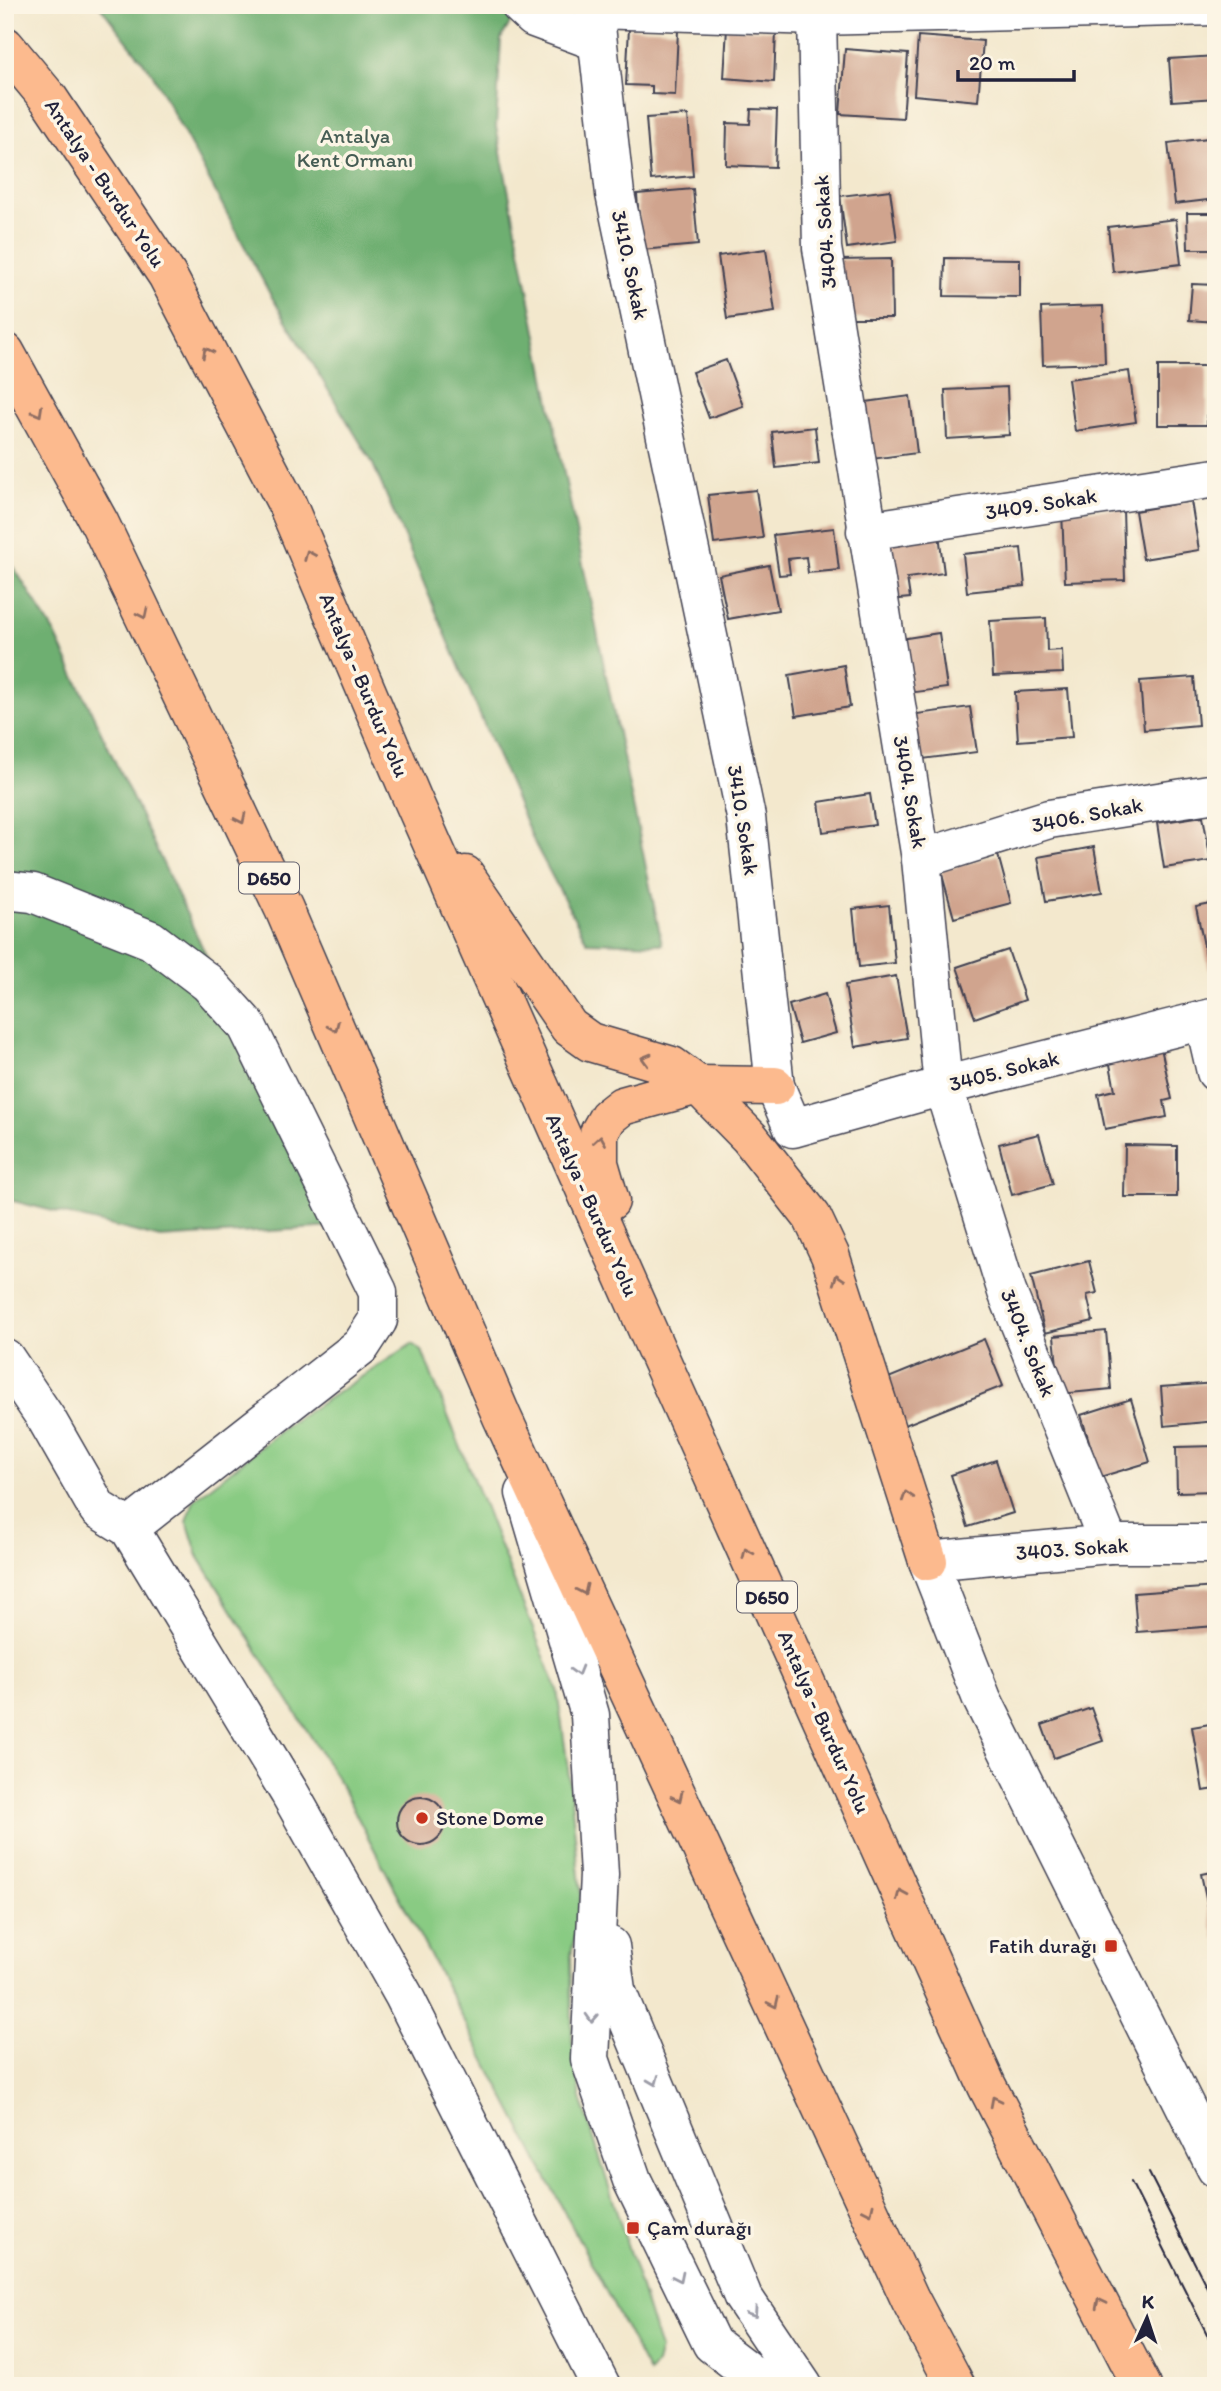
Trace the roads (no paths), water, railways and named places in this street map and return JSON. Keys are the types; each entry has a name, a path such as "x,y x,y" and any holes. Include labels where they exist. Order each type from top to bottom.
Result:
{"highway":[{"name":"Antalya - Burdur Yolu","path":"5,46 49,99 167,275 287,504 412,798 655,1347 988,2086 1142,2386"},
{"name":"D650","path":"5,352 100,524 284,909 502,1417 905,2286 956,2386"},
{"path":"412,798 569,1027 590,1042 671,1066 698,1084 750,1138 812,1217 830,1255 928,1561"},
{"path":"655,1347 599,1163 599,1133 608,1117 622,1106 698,1084 775,1086"}],"street":[{"path":"520,5 534,18 596,41"},
{"name":"3410. Sokak","path":"793,1128 775,1086 746,817 615,194 594,9 817,16 1216,6"},
{"name":"3404. Sokak","path":"817,16 822,248 921,859 943,1086 1007,1292 1108,1544"},
{"name":"3409. Sokak","path":"866,531 1216,478"},
{"name":"3406. Sokak","path":"921,859 1049,819 1216,793"},
{"path":"5,890 33,893 151,940 208,983 247,1026 378,1292 378,1320 361,1346 129,1528"},
{"path":"1210,1019 1216,1072"},
{"name":"3405. Sokak","path":"793,1128 943,1086 1210,1019"},
{"path":"5,1357 47,1420 98,1509 129,1528 289,1793 404,1996 601,2386"},
{"path":"502,1417 590,1715 599,1875 617,1990 743,2297 803,2386"},
{"name":"3403. Sokak","path":"928,1561 1108,1544 1216,1544"},
{"path":"928,1561 982,1699 1216,2168"},
{"path":"599,1875 590,2059 632,2180 712,2344 767,2386"}],"tram line":[{"path":"1149,2173 1216,2305"},
{"path":"1131,2182 1216,2352"}],"place":[{"name":"Stone Dome","path":"422,1818"},
{"name":"Fatih durağı","path":"1111,1946"},
{"name":"Çam durağı","path":"633,2228"}],"park label":[{"name":"Antalya Kent Ormanı","path":"355,148"}]}
